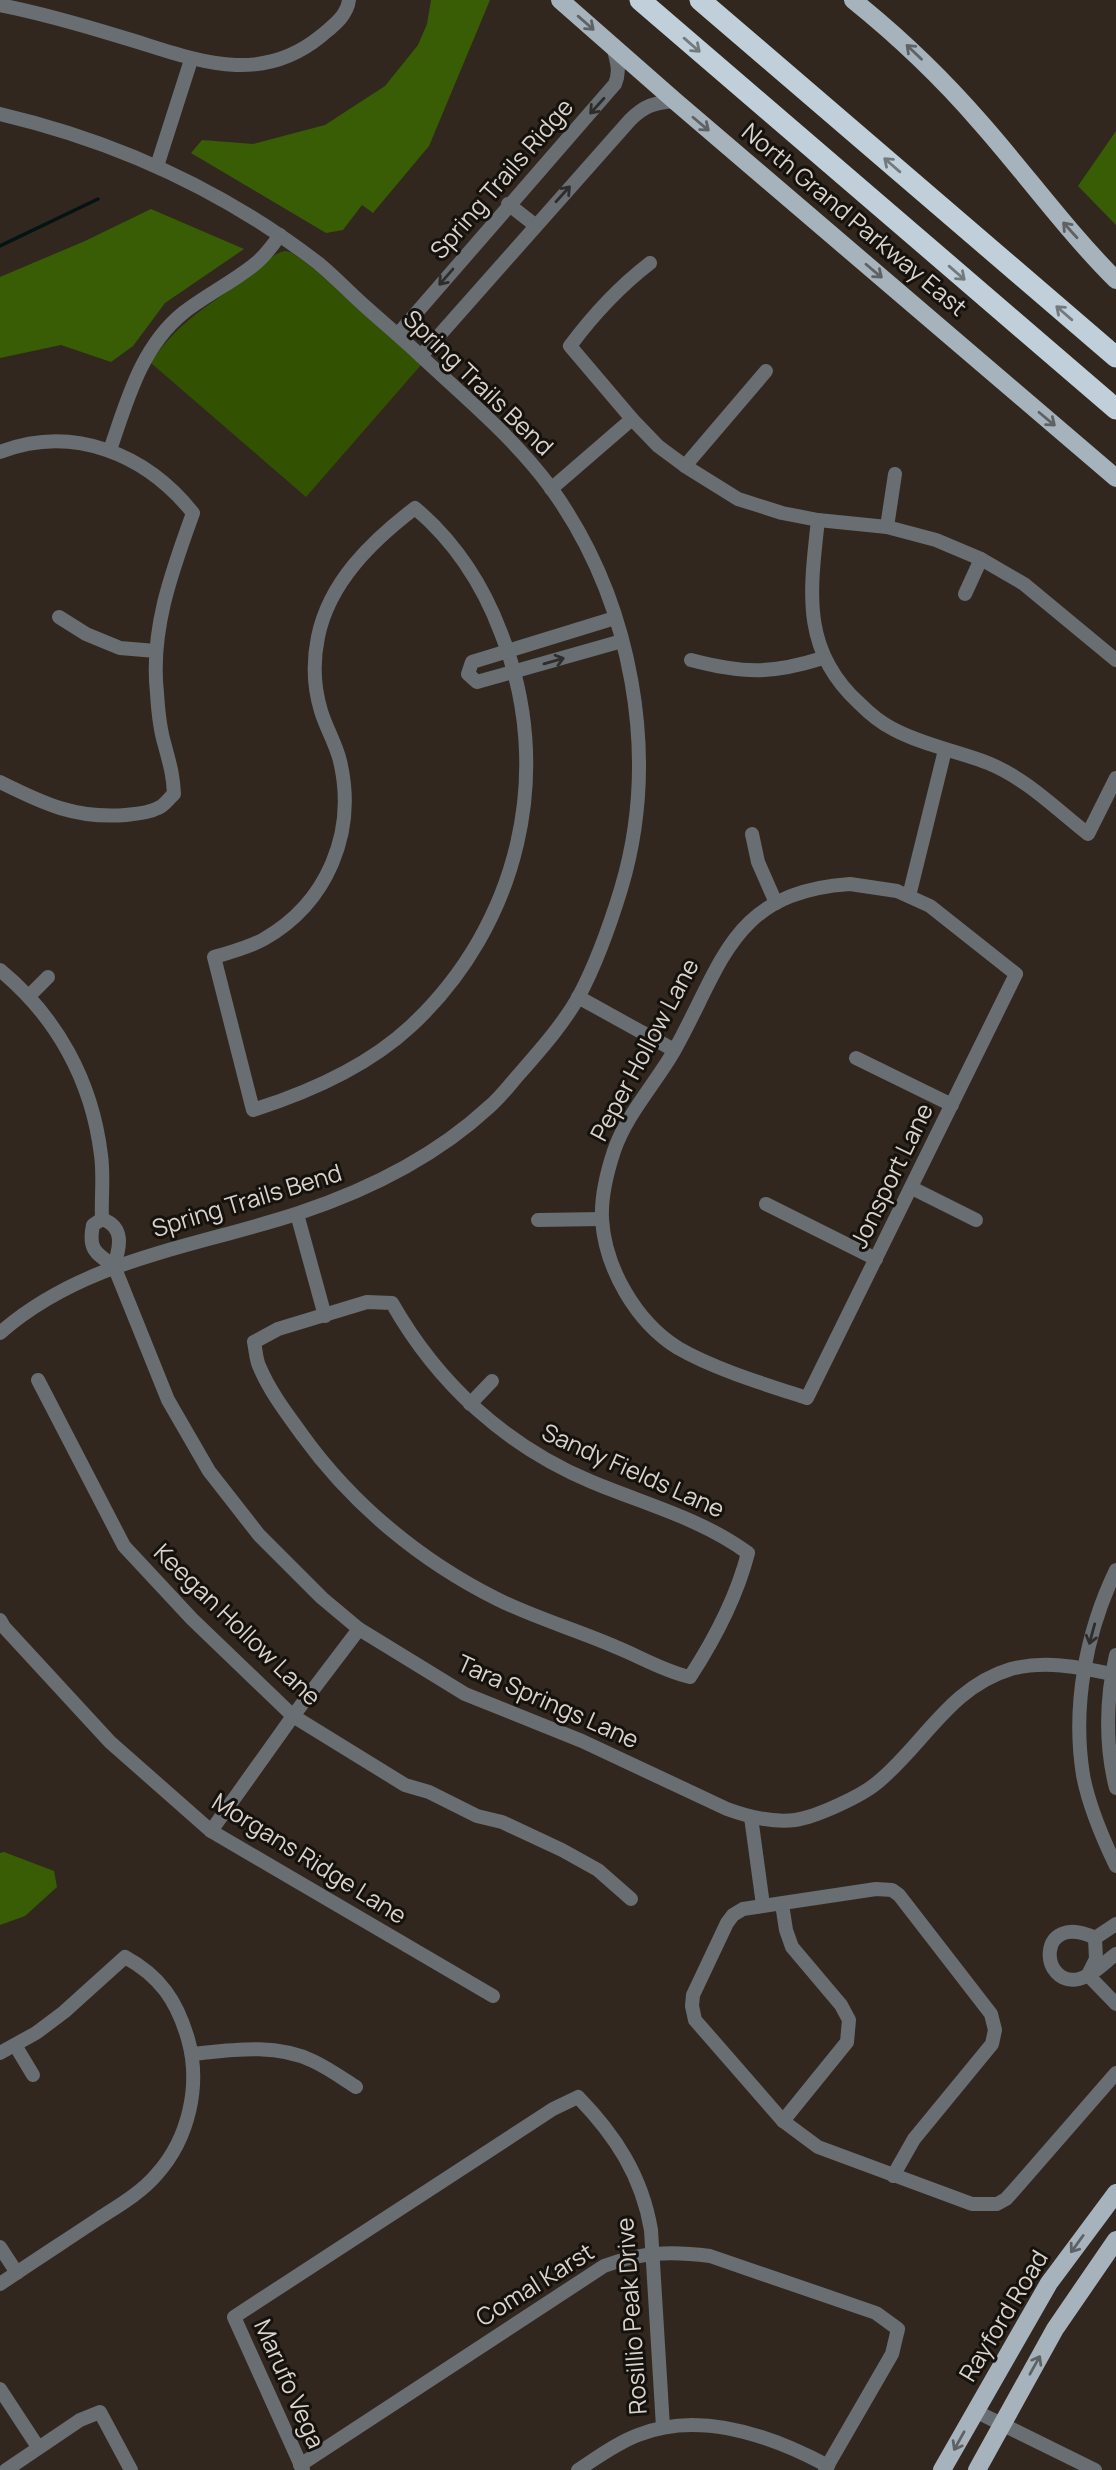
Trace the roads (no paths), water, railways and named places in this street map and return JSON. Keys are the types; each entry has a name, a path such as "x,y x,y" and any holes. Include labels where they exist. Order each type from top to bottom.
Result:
{"highway":[{"name":"North Grand Parkway East","path":"640,0 1116,409"},
{"path":"700,0 1116,357"}],"main road":[{"name":"North Grand Parkway East","path":"560,0 1116,478"},
{"path":"853,0 913,50 980,121 1047,204 1116,280"},
{"name":"Rayford Road","path":"942,2470 1049,2283 1116,2193"},
{"name":"Rayford Road","path":"977,2470 1055,2329 1116,2240"}],"street":[{"path":"0,5 83,25 191,60 232,66 254,64 292,54 312,43 344,15 349,0"},
{"name":"Spring Trails Ridge","path":"398,334 508,204 615,84 619,76 612,46"},
{"path":"157,166 191,60"},
{"path":"421,356 642,108 652,103 675,101"},
{"name":"Spring Trails Bend","path":"0,114 96,141 157,166 239,209 280,235 322,266 509,439 551,489 578,533 604,589 622,641 634,691 640,774 632,853 611,923 578,997 546,1044 490,1107 423,1158 370,1187 297,1214 114,1266 43,1301 0,1333"},
{"path":"508,204 536,225"},
{"path":"110,450 142,365 165,331 183,313 256,264 280,235"},
{"path":"650,263 629,279 570,346 658,446 738,499 782,513 818,520 887,527 936,540 981,559 1024,584 1116,660"},
{"path":"685,466 766,371"},
{"path":"551,489 632,419"},
{"path":"0,452 14,446 71,440 110,450 136,463 162,481 193,513 170,575 156,651 156,691 165,746 173,769 174,794 159,808 136,814 92,815 51,806 0,782"},
{"path":"887,527 895,474"},
{"path":"415,508 436,526 473,574 494,612 515,672 526,739 527,785 509,876 492,919 442,993 410,1027 372,1057 330,1081 286,1100 253,1110 214,957 245,948 287,924 310,903 326,878 338,850 344,822 340,760 320,710 314,674 318,637 331,599 350,569 391,526 415,508"},
{"path":"818,520 811,582 813,623 823,658 847,692 870,713 893,729 990,764 1032,787 1088,834 1116,778"},
{"path":"965,594 981,559"},
{"path":"59,617 86,634 120,648 156,651"},
{"path":"615,618 472,662 468,674 477,682 622,641"},
{"path":"691,660 727,670 756,672 790,669 823,658"},
{"path":"909,897 946,750"},
{"path":"752,834 758,862 776,903"},
{"name":"Peper Hollow Lane","path":"807,1398 712,1363 678,1347 654,1328 628,1296 611,1261 602,1219 605,1182 624,1127 674,1050 719,961 733,940 752,920 776,903 824,886 875,886 930,906 1016,974"},
{"path":"0,970 29,996 52,1024 84,1081 95,1118 102,1157 102,1219"},
{"name":"Jonsport Lane","path":"807,1398 1016,974"},
{"path":"29,996 48,977"},
{"path":"578,997 674,1050"},
{"path":"856,1058 952,1105"},
{"path":"912,1188 976,1220"},
{"path":"766,1204 876,1259"},
{"path":"297,1214 325,1316"},
{"path":"102,1219 111,1223 118,1232 120,1245 114,1266 95,1253 90,1239 93,1225 102,1219"},
{"path":"538,1220 602,1219"},
{"name":"Tara Springs Lane","path":"114,1266 168,1400 209,1471 260,1535 322,1598 359,1629 465,1694 582,1741 727,1809 751,1818 796,1820 839,1805 877,1784 936,1719 967,1690 1010,1670 1041,1664 1112,1674"},
{"name":"Sandy Fields Lane","path":"367,1302 392,1303 420,1350 443,1379 517,1442 547,1461 591,1482 666,1510 730,1540 748,1553 742,1577 690,1677 667,1671 617,1647 499,1600 414,1549 369,1510 326,1467 291,1419 259,1367 254,1342 278,1329 325,1316 367,1302"},
{"name":"Keegan Hollow Lane","path":"38,1380 124,1546 192,1619 293,1716 405,1785 429,1792 477,1816 502,1822 562,1850 598,1871 631,1899"},
{"path":"470,1404 492,1381"},
{"path":"1116,1570 1094,1628 1084,1669 1080,1736 1083,1775 1094,1814 1116,1866"},
{"name":"Morgans Ridge Lane","path":"0,1620 110,1742 211,1831 493,1996"},
{"path":"211,1831 359,1629"},
{"path":"1116,1656 1112,1674 1109,1735 1111,1770 1116,1788"},
{"path":"751,1818 763,1905"},
{"path":"893,2176 914,2138 992,2044 995,2030 991,2014 899,1895 892,1890 876,1889 743,1909 727,1923 696,1987 692,2006 695,2020 783,2121 818,2147 893,2176 972,2204 997,2204 1015,2189 1116,2073"},
{"path":"782,1905 792,1947 841,2005 849,2020 847,2042 783,2121"},
{"path":"1095,1938 1116,1924"},
{"path":"1095,1938 1082,1931 1069,1930 1057,1936 1050,1946 1048,1959 1054,1971 1064,1979 1077,1980 1116,1954"},
{"path":"1088,1975 1096,1959 1095,1938"},
{"path":"0,2053 36,2034 125,1957 146,1968 173,2001 192,2054 193,2074 188,2119 171,2155 157,2175 132,2197 0,2284"},
{"path":"1088,1975 1116,2004"},
{"path":"15,2045 33,2075"},
{"path":"192,2054 248,2048 276,2051 311,2060 356,2087"},
{"name":"Rosillio Peak Drive","path":"234,2317 553,2109 578,2097 597,2116 630,2164 648,2210 663,2427"},
{"path":"0,2247 17,2273"},
{"name":"Comal Karst","path":"302,2468 594,2273 627,2258 652,2253 684,2253 710,2256 876,2313 898,2329 892,2354 827,2468"},
{"name":"Marufo Vega","path":"234,2317 302,2468"},
{"path":"0,2389 38,2447"},
{"path":"975,2411 1095,2470"},
{"path":"6,2470 80,2420 100,2412 131,2470"},
{"path":"578,2470 638,2435 663,2427 690,2424 716,2426 791,2449 827,2468"}],"waterway":[{"path":"0,246 98,199"}]}
